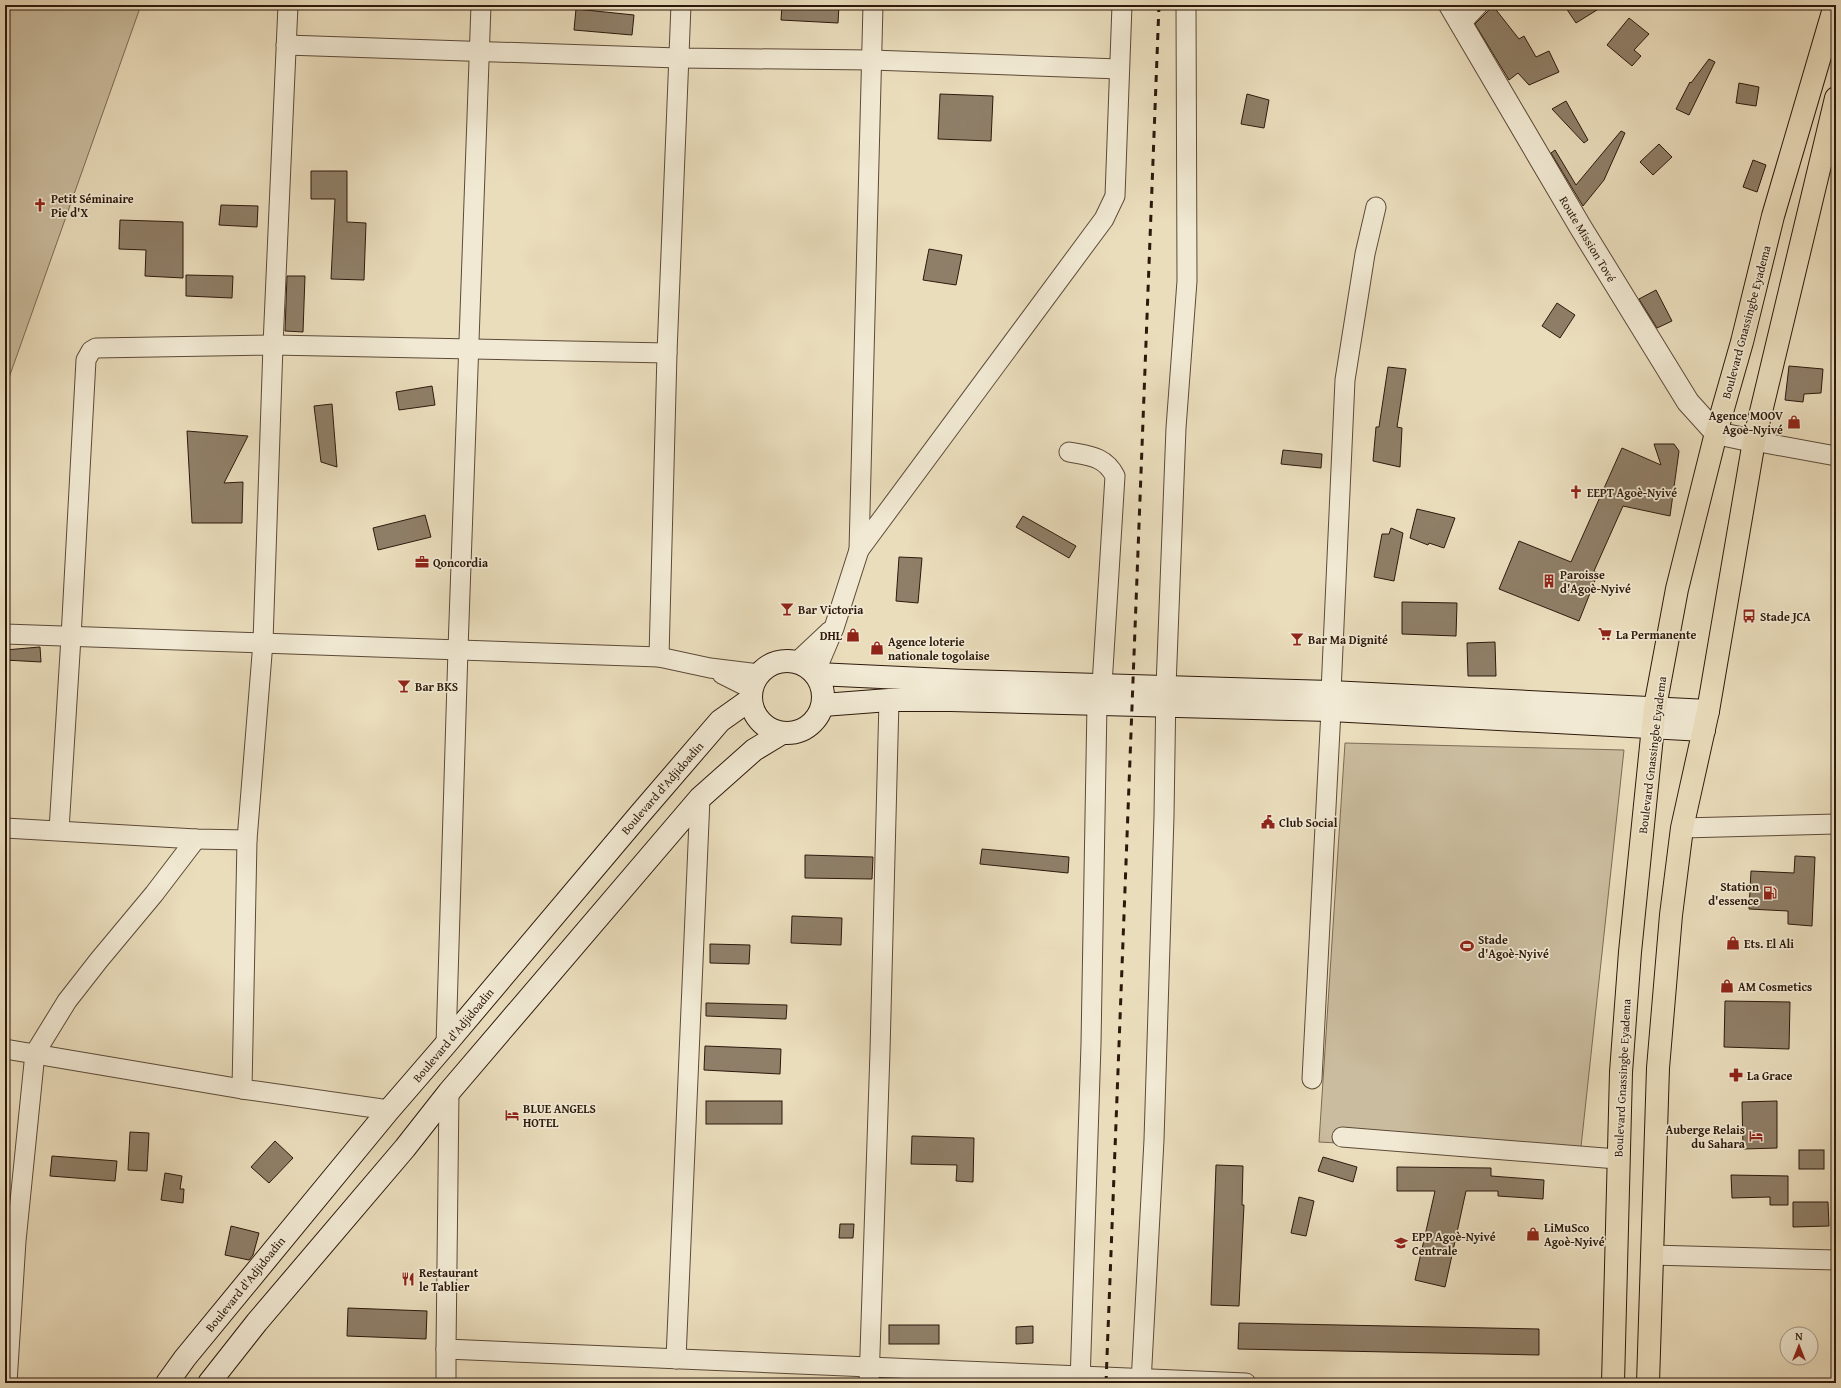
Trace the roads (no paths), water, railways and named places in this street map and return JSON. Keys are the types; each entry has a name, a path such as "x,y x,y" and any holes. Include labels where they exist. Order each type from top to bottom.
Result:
{"highway":[{"name":"Boulevard Gnassingbe Eyadema","path":"1612,1383 1617,1159 1621,1072 1630,952 1654,717 1677,589 1716,433 1742,342 1774,216 1835,5"},
{"path":"1648,1383 1658,1068 1671,915 1682,828 1706,720 1754,441 1836,98"}],"main road":[{"name":"Route Mission Tové","path":"1450,5 1581,228 1688,402 1716,433"},
{"path":"1716,433 1754,441"},
{"path":"782,733 764,725 753,710 754,687 770,665 783,661 810,670 1099,694 1331,701 1706,720"},
{"path":"209,1383 257,1322 409,1143 450,1092 700,798 754,750 782,733 800,731 815,721 823,705 823,689 810,670"},
{"name":"Boulevard d'Adjidoadin","path":"166,1383 389,1110 720,721 754,687"},
{"path":"823,705 889,700 1099,694"}],"street":[{"path":"242,1089 247,840 263,642 273,345 288,5"},
{"path":"446,1044 458,649 481,5"},
{"path":"659,657 667,353 681,5"},
{"path":"810,670 834,628 859,550 873,5"},
{"path":"859,550 1104,219 1111,207 1115,196 1122,5"},
{"path":"1141,1381 1154,1140 1166,697 1176,428 1187,281 1186,5"},
{"path":"1461,23 1478,5"},
{"path":"286,45 678,58 872,60 1119,69"},
{"path":"1312,1080 1345,380 1365,254 1376,208"},
{"path":"59,830 86,360 88,355 96,348 273,345 667,353"},
{"path":"1754,441 1836,456"},
{"path":"1069,452 1096,457 1110,465 1115,476 1099,694 1080,1380"},
{"path":"5,634 659,657 710,668 754,687"},
{"path":"869,1375 889,700"},
{"path":"676,1359 700,798"},
{"path":"1682,828 1836,824"},
{"path":"5,828 196,839 247,840"},
{"path":"7,1383 16,1241 35,1053 67,1002 196,839"},
{"path":"5,1049 242,1089 389,1110"},
{"path":"446,1383 450,1092"},
{"path":"1342,1137 1617,1159"},
{"path":"1651,1255 1836,1260"},
{"path":"446,1349 676,1359 869,1375 1246,1383"}],"railway":[{"path":"1106,1383 1159,5"}],"place":[{"name":"Petit Séminaire Pie d'X","path":"40,205"},
{"name":"Agence MOOV Agoè-Nyivé","path":"1794,422"},
{"name":"EEPT Agoè-Nyivé","path":"1576,492"},
{"name":"Qoncordia","path":"422,562"},
{"name":"Paroisse d'Agoè-Nyivé","path":"1549,581"},
{"name":"Bar Victoria","path":"787,609"},
{"name":"Stade JCA","path":"1749,616"},
{"name":"La Permanente","path":"1605,634"},
{"name":"DHL","path":"853,635"},
{"name":"Bar Ma Dignité","path":"1297,639"},
{"name":"Agence loterie nationale togolaise","path":"877,648"},
{"name":"Bar BKS","path":"404,686"},
{"name":"Club Social","path":"1268,822"},
{"name":"Station d'essence","path":"1770,893"},
{"name":"Ets. El Ali","path":"1733,943"},
{"name":"Stade d'Agoè-Nyivé","path":"1467,946"},
{"name":"AM Cosmetics","path":"1727,986"},
{"name":"La Grace","path":"1736,1075"},
{"name":"BLUE ANGELS HOTEL","path":"512,1115"},
{"name":"Auberge Relais du Sahara","path":"1756,1136"},
{"name":"LiMuSco Agoè-Nyivé","path":"1533,1234"},
{"name":"EPP Agoè-Nyivé Centrale","path":"1401,1243"},
{"name":"Restaurant le Tablier","path":"408,1279"}]}
